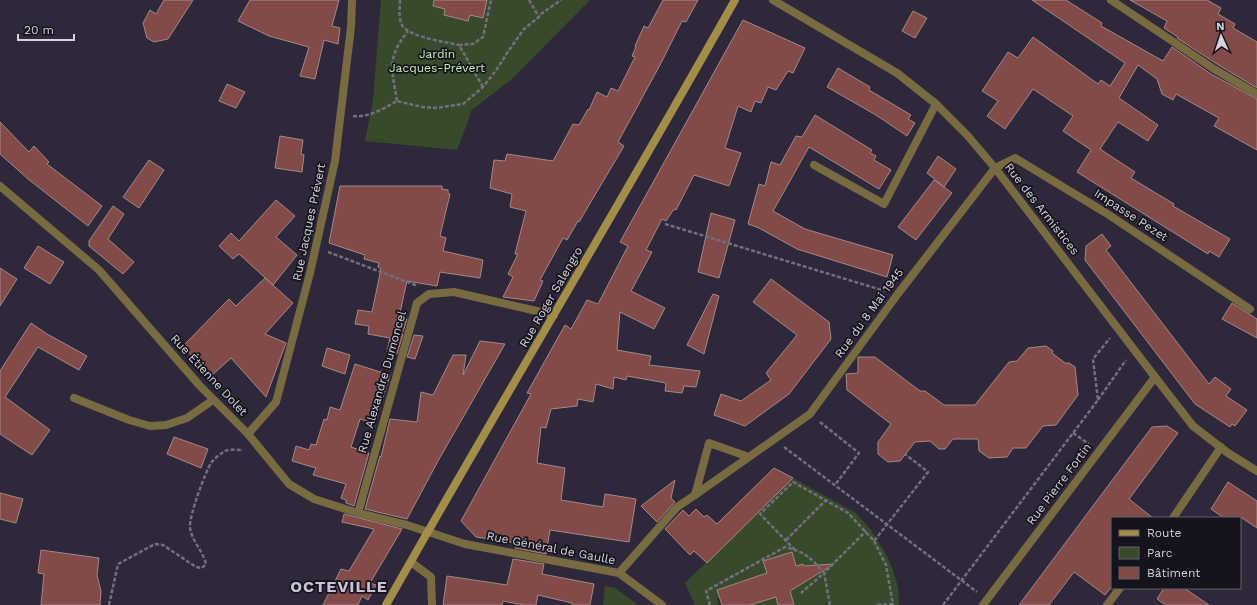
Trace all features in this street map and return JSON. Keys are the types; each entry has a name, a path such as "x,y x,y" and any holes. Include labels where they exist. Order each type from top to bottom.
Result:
{"main road":[{"name":"Rue Roger Salengro","path":"386,605 735,0"}],"street":[{"name":"Rue Jacques Prévert","path":"248,434 276,402 310,273 335,161 351,27 352,0"},
{"name":"Rue des Armistices","path":"773,0 897,73 936,104 967,135 995,168 1193,426 1257,471"},
{"path":"1111,0 1214,69 1257,94"},
{"path":"814,165 884,204 936,104"},
{"name":"Impasse Pezet","path":"995,168 1015,158 1106,213 1250,309"},
{"name":"Rue du 8 Mai 1945","path":"619,573 677,507 810,414 897,295 995,168"},
{"name":"Rue Étienne Dolet","path":"0,186 99,270 213,400 248,434 289,484 314,499 427,532"},
{"path":"429,294 454,292 554,315"},
{"name":"Rue Alexandre Dumoncel","path":"358,513 417,303 429,294"},
{"name":"Rue Pierre Fortin","path":"985,602 1155,378"},
{"path":"74,398 129,420 150,426 166,425 187,418 213,400"},
{"path":"695,495 708,443 749,457"},
{"path":"1174,517 1221,447"},
{"name":"Rue Général de Gaulle","path":"427,532 465,544 619,573 662,605"},
{"path":"411,562 431,578 432,605"},
{"path":"1107,605 1119,589"}],"path":[{"path":"400,0 399,13 402,25 408,31 459,45 473,44 483,37 491,0"},
{"path":"529,0 539,17"},
{"path":"341,114 360,117 378,111 397,101 422,107 436,108 463,104 483,87 498,69 524,29 541,14 561,0"},
{"path":"397,101 391,69 398,44 408,31"},
{"path":"459,45 483,87"},
{"path":"665,224 897,295"},
{"path":"316,247 421,287 429,294"},
{"path":"1098,400 1093,359 1117,328"},
{"path":"943,605 1116,374"},
{"path":"810,414 859,453 835,485"},
{"path":"1073,433 1099,452"},
{"path":"774,439 961,580 985,602"},
{"path":"109,605 118,564 155,544 163,545 196,567 202,568 206,564 204,556 192,534 190,527 195,504 211,464 225,451 261,450"},
{"path":"874,541 928,472 905,454"},
{"path":"795,550 760,514 793,482 848,513 874,541 886,565 893,604 877,605"},
{"path":"786,540 826,500"},
{"path":"801,593 866,531"},
{"path":"710,605 706,591 784,547 799,551 812,560 824,572 830,605"}],"green space":[{"name":"Jardin Jacques-Prévert","path":"381,0 590,0 512,79 472,110 457,150 365,141 373,100"},
{"path":"793,478 856,513 871,530 887,556 893,570 898,587 899,605 791,605 790,591 810,566 805,565 797,567 792,552 763,561 767,573 717,590 719,605 695,605 685,583"},
{"path":"605,586 615,588 638,605 603,605"},
{"path":"776,597 778,605 750,605"}],"building":[{"path":"164,0 193,0 168,39 154,42 147,38 143,23 150,10 156,14"},
{"path":"250,0 339,0 332,26 340,28 338,44 324,40 315,79 300,76 309,47 269,36 238,21"},
{"path":"434,0 487,0 483,18 470,15 468,21 444,15 445,9 433,6"},
{"path":"663,0 698,0 686,22 682,21 618,142 624,146 579,222 578,221 567,240 563,238 540,280 543,281 534,301 503,297 513,277 508,274 518,254 515,254 526,211 510,207 512,194 490,188 494,160 505,161 507,154 553,161 573,124 579,125 588,109 589,110 597,92 607,97 611,88 618,91 635,57 632,56 644,26 648,28"},
{"path":"1032,0 1066,0 1102,23 1101,26 1163,61 1172,47 1211,74 1257,99 1257,150 1214,126 1219,118 1176,94 1173,100 1162,94 1157,79 1138,65 1119,98 1158,125 1148,141 1118,122 1100,149 1135,172 1131,178 1174,204 1173,206 1230,239 1219,257 1209,251 1208,254 1077,172 1091,150 1063,131 1073,116 1033,89 1005,129 987,116 998,101 982,91 1008,52 1018,58 1033,37 1098,84 1101,80 1110,86 1125,63"},
{"path":"1130,0 1207,0 1221,8 1218,14 1235,24 1233,28 1257,42 1257,88 1177,38 1178,37 1164,28 1167,21"},
{"path":"913,11 927,18 915,38 902,31"},
{"path":"743,20 805,48 793,73 788,71 776,90 768,87 761,103 755,101 751,112 738,106 725,148 741,153 729,186 694,175 676,210 674,209 666,221 662,219 646,250 652,252 631,291 665,308 654,329 620,312 617,350 651,356 649,365 700,371 696,387 684,386 682,393 665,391 666,383 627,376 626,380 614,377 613,389 596,384 593,402 578,399 577,406 551,409 546,428 541,427 537,463 565,468 561,500 603,507 605,494 636,499 629,542 550,530 546,554 515,548 516,543 476,537 461,521 531,394 527,393 565,325 571,329 587,300 598,304 628,246 620,242"},
{"path":"838,68 870,87 869,90 911,115 908,119 915,123 907,136 876,115 827,87"},
{"path":"227,84 245,92 236,108 219,101"},
{"path":"815,115 872,150 870,153 876,156 874,160 891,170 879,189 809,147 773,211 805,229 893,255 887,277 797,249 759,228 748,224 759,184 765,186 771,162 780,165 796,136 802,137"},
{"path":"0,122 29,152 34,146 49,162 47,164 102,206 88,226 28,179 0,154"},
{"path":"280,136 303,140 301,154 304,155 302,172 275,168"},
{"path":"938,156 956,169 944,187 927,173"},
{"path":"149,160 164,170 139,208 123,197"},
{"path":"934,180 952,193 916,240 898,227"},
{"path":"340,186 442,186 442,189 448,190 448,193 450,194 440,236 446,238 443,251 483,260 480,278 440,272 437,286 407,281 399,317 407,319 403,332 396,330 395,334 403,334 397,354 387,352 390,338 368,334 369,326 355,324 358,310 372,312 381,269 378,267 379,263 364,259 365,255 329,243"},
{"path":"276,200 295,216 276,237 297,255 273,285 239,254 233,259 219,246 231,233 239,241"},
{"path":"113,206 124,214 108,239 134,262 123,274 89,246 89,241"},
{"path":"711,213 735,220 719,278 698,272"},
{"path":"1102,234 1111,246 1106,250 1209,384 1215,377 1231,389 1226,396 1247,410 1235,426 1232,424 1230,427 1195,404 1085,260 1086,246"},
{"path":"38,246 64,262 50,284 24,268"},
{"path":"0,268 17,279 0,306"},
{"path":"265,278 293,303 265,334 286,343 266,397 231,358 210,377 183,346 229,299 236,306"},
{"path":"771,279 829,322 831,339 789,394 745,426 714,415 721,394 741,401 771,380 766,373 797,335 753,302"},
{"path":"713,294 719,296 704,354 687,345"},
{"path":"1232,303 1257,319 1257,338 1222,319"},
{"path":"31,323 47,334 87,356 79,370 38,347 5,397 50,430 32,455 0,434 0,371"},
{"path":"414,335 423,336 415,359 407,357"},
{"path":"480,341 505,344 438,461 407,519 365,509 380,456 381,457 390,419 417,422 421,392 433,395 453,355 466,355 463,375"},
{"path":"1046,346 1053,351 1052,353 1065,363 1069,363 1075,367 1078,395 1056,425 1043,426 1026,448 1013,448 1007,457 989,458 979,451 978,439 953,439 945,449 939,449 930,441 915,442 900,461 888,462 878,454 878,442 891,424 847,390 846,374 858,373 858,357 875,357 920,391 925,391 944,405 975,405 1009,362 1017,361 1028,348"},
{"path":"327,348 350,355 345,374 322,366"},
{"path":"355,364 390,375 375,423 360,419 351,447 369,453 354,506 346,503 346,500 341,498 346,484 313,475 316,468 292,461 296,446 309,450 311,444 316,445 324,419 327,420 330,407 340,410"},
{"path":"1167,426 1178,433 1129,499 1152,517 1111,517 1111,587 1105,595 1074,572 1049,605 1019,605 1152,427"},
{"path":"174,437 208,449 201,468 167,454"},
{"path":"774,468 793,478 707,563 694,551 690,555 665,529 683,510 689,516 696,509 704,517 707,515 717,524"},
{"path":"675,480 671,498 675,502 657,522 641,506"},
{"path":"1228,482 1257,501 1257,528 1241,517 1223,517 1211,509"},
{"path":"0,493 23,499 16,523 0,519"},
{"path":"344,514 402,529 370,583 376,585 368,600 362,596 358,605 323,605 341,569 349,571 374,529 342,522"},
{"path":"41,550 99,558 97,575 101,591 100,605 41,605 44,574 38,573"},
{"path":"792,552 796,566 803,564 803,566 834,564 790,591 794,605 778,605 776,597 750,605 722,605 717,590 767,573 763,561"},
{"path":"513,559 544,564 542,574 594,584 590,605 572,605 572,603 538,595 536,605 524,605 503,601 502,605 443,605 447,576 507,585"},
{"path":"1163,589 1185,589 1209,605 1166,605 1157,599"}],"district":[{"name":"OCTEVILLE","path":"339,586"}]}
